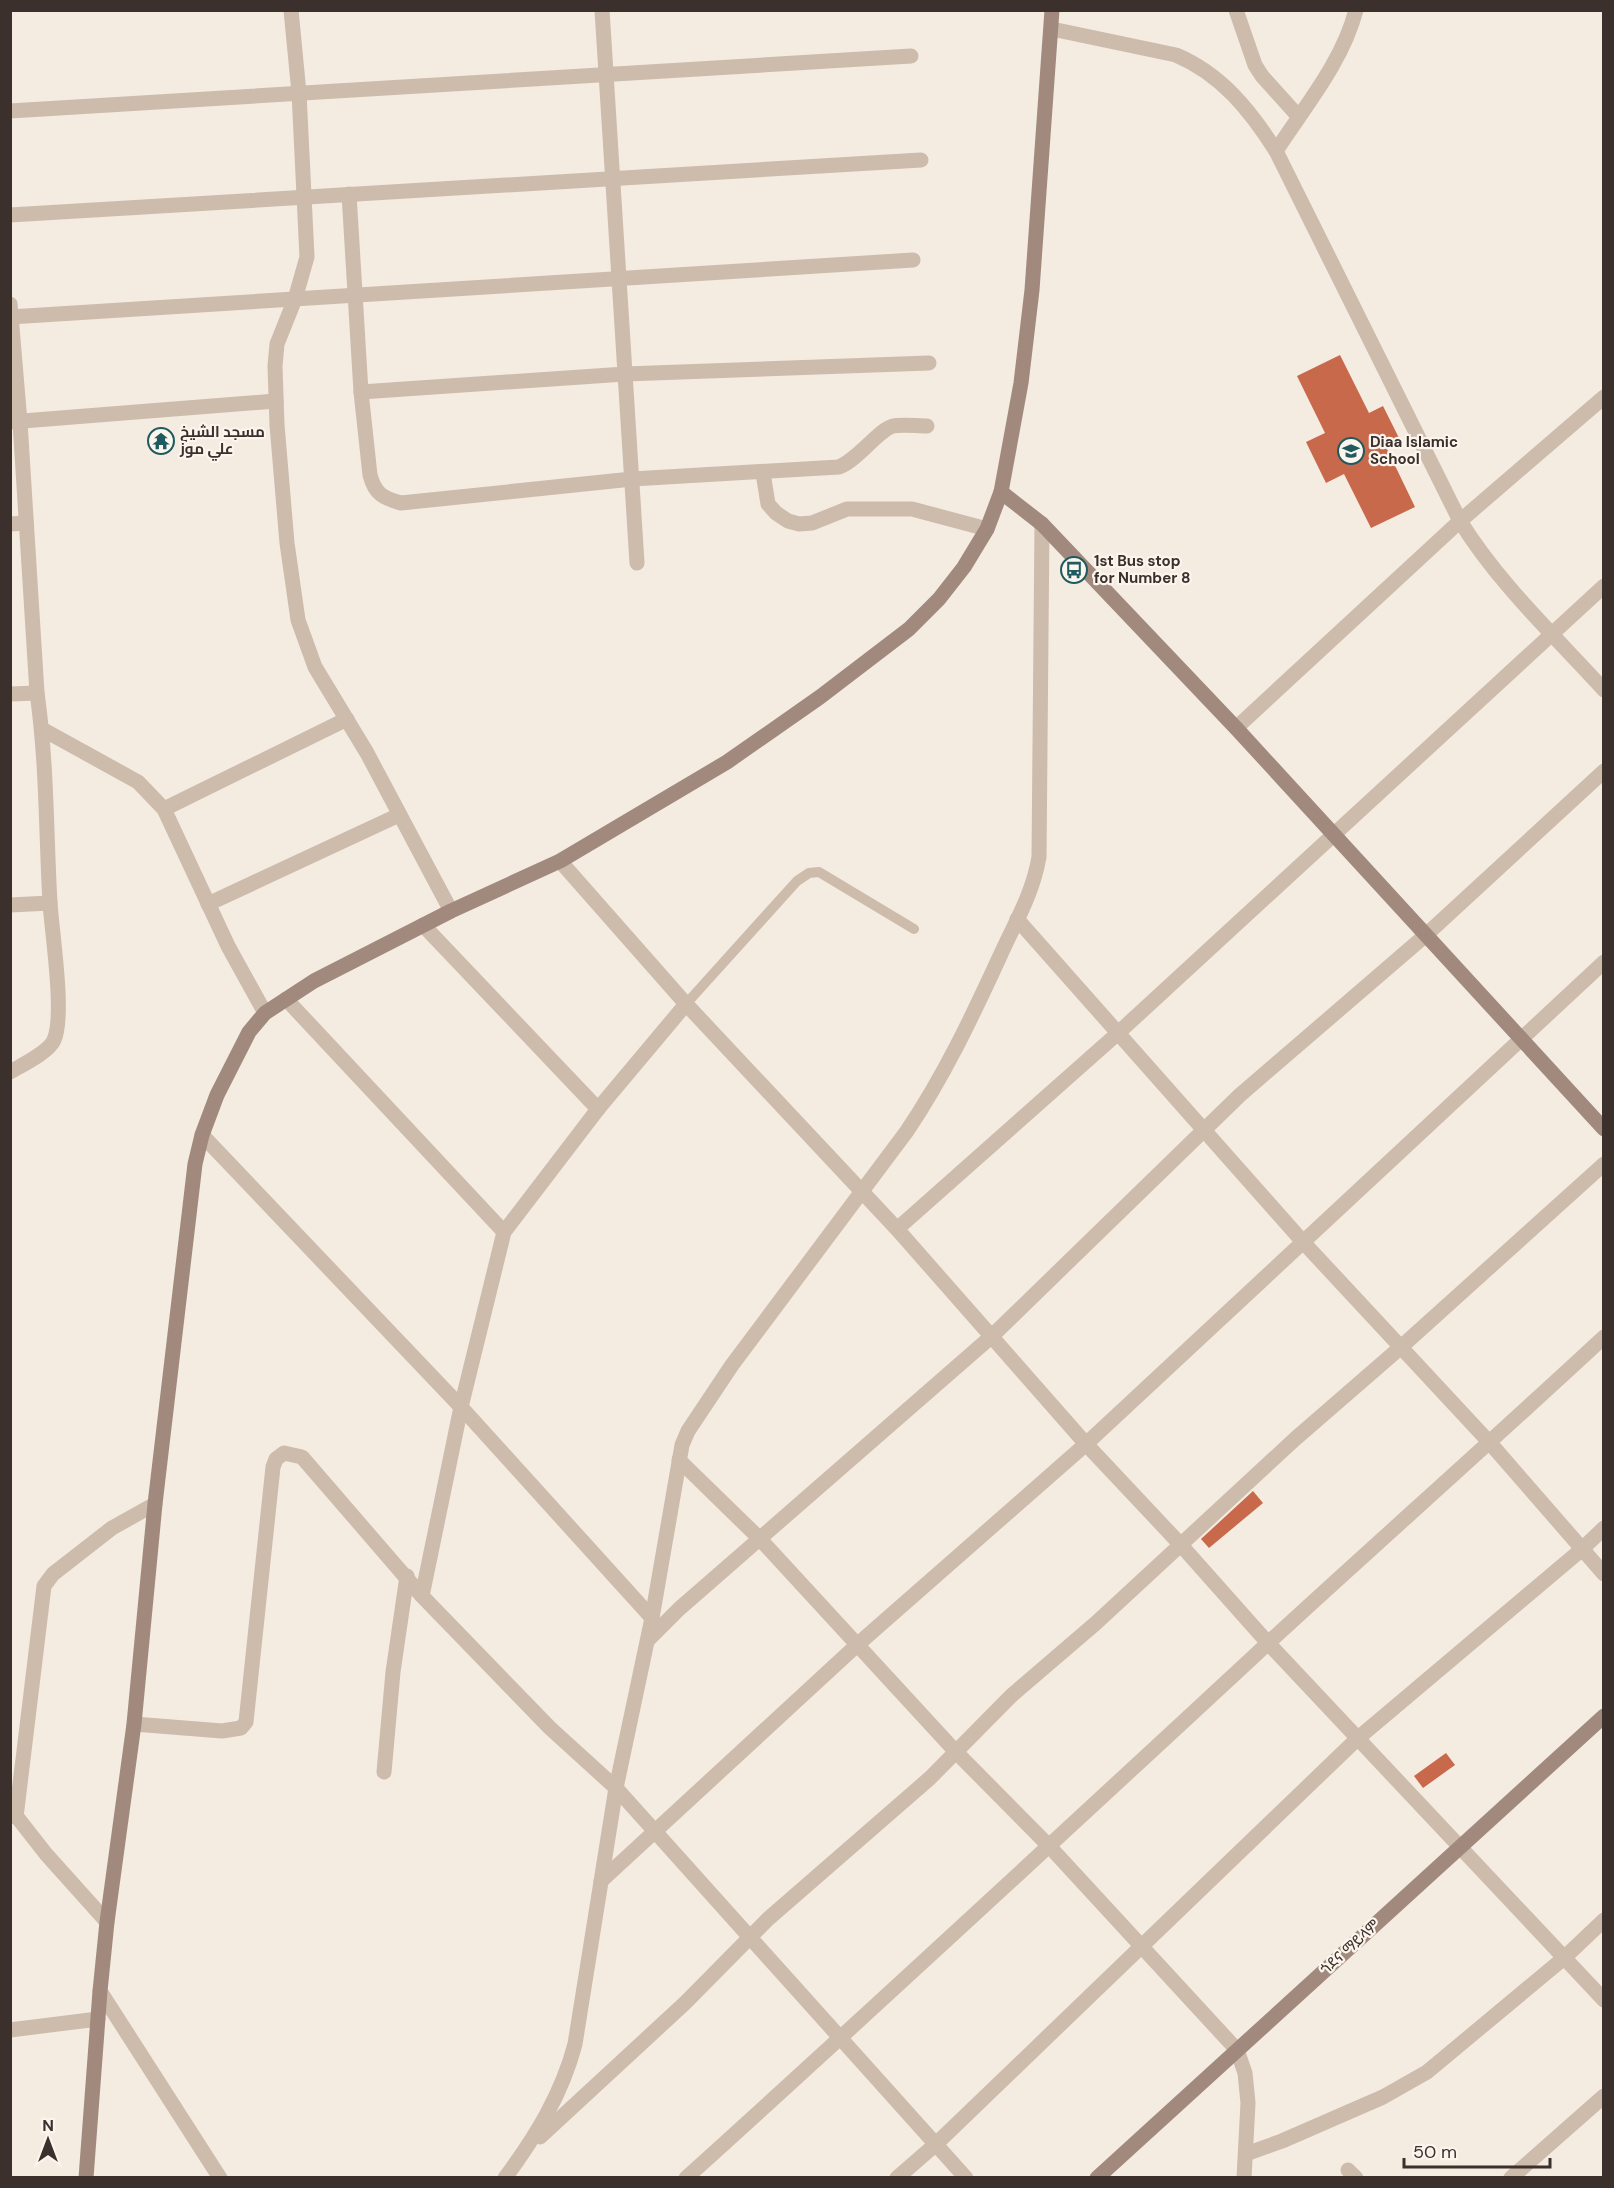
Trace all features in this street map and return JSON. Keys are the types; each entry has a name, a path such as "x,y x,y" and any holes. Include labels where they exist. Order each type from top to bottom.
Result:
{"street":[{"path":"291,10 299,93 307,257 295,299 277,344 276,401 287,543 298,620 315,666 347,719 451,912"},
{"path":"602,10 637,563"},
{"path":"86,2178 107,1922 134,1724 155,1504 195,1164 202,1135 217,1095 237,1052 249,1032 265,1013 314,981 423,925 560,861 727,762 820,697 909,629 939,599 964,567 987,529 1002,492 1021,383 1032,290 1052,10"},
{"path":"1236,10 1255,65 1298,116"},
{"path":"1276,151 1344,46 1356,10"},
{"path":"1052,29 1176,55 1194,63 1223,84 1241,103 1276,151 1460,521 1502,581 1604,690"},
{"path":"10,111 911,56"},
{"path":"10,214 921,160"},
{"path":"349,194 361,392 373,486 379,495 401,503 632,479 838,467 854,459 893,426 927,426"},
{"path":"11,317 913,260"},
{"path":"10,304 18,524 42,729 57,1004 57,1030 53,1042 37,1056 10,1072"},
{"path":"361,392 625,374 929,363"},
{"path":"1236,728 1460,521 1604,397"},
{"path":"15,422 276,401"},
{"path":"763,472 768,504 788,521 799,524 812,523 847,509 912,509 987,529"},
{"path":"1002,492 1042,524 1236,728 1604,1129"},
{"path":"505,2178 549,2111 568,2070 575,2044 616,1788 648,1640 679,1460 688,1431 732,1365 907,1131 947,1067 1031,890 1039,857 1042,524"},
{"path":"897,1229 1117,1034 1604,586"},
{"path":"10,694 37,693"},
{"path":"164,809 347,719"},
{"path":"42,729 138,782 164,809 228,946 265,1013"},
{"path":"648,1640 679,1610 992,1336 1240,1095 1427,934 1604,771"},
{"path":"208,904 399,815"},
{"path":"560,861 686,1004 897,1229 1086,1444 1357,1739 1604,2000"},
{"path":"10,905 50,903"},
{"path":"1017,919 1304,1243 1490,1443 1604,1574"},
{"path":"423,925 598,1109"},
{"path":"601,1881 857,1646 1086,1444 1604,962"},
{"path":"286,999 504,1232"},
{"path":"422,1596 461,1407 504,1232 598,1109 686,1004"},
{"path":"202,1135 461,1407 652,1618"},
{"path":"526,2149 685,2003 768,1919 930,1778 1002,1704 1096,1623 1295,1439 1604,1164"},
{"path":"686,2178 1050,1847 1604,1337"},
{"path":"134,1724 222,1731 241,1728 246,1722 273,1467 276,1459 284,1453 302,1457 422,1596 550,1728 616,1788 966,2178"},
{"path":"679,1460 760,1539 857,1646 956,1752 1050,1847 1237,2050 1245,2073 1248,2103 1244,2178"},
{"path":"107,1922 13,1812 44,1586 53,1575 112,1528 155,1504"},
{"path":"897,2178 936,2144 1357,1739 1604,1528"},
{"path":"384,1772 393,1672 407,1576"},
{"name":"ጎደና ማይላም","path":"1097,2178 1604,1716"},
{"path":"1246,2154 1282,2142 1383,2097 1427,2072 1563,1958 1604,1920"},
{"path":"100,1991 220,2178"},
{"path":"10,2030 98,2019"},
{"path":"1511,2178 1604,2096"}],"lane":[{"path":"686,1004 797,881 809,873 819,872 914,929"}],"building":[{"path":"1340,355 1369,413 1383,406 1400,440 1386,447 1415,507 1371,528 1344,474 1326,483 1306,442 1325,433 1297,376"},
{"path":"1253,1491 1263,1503 1209,1548 1201,1539"},
{"path":"1446,1753 1455,1765 1423,1788 1414,1776"}],"place":[{"name":"مسجد الشيخ علي موز","path":"161,441"},
{"name":"Diaa Islamic School","path":"1351,451"},
{"name":"1st Bus stop for Number 8","path":"1074,570"}]}
